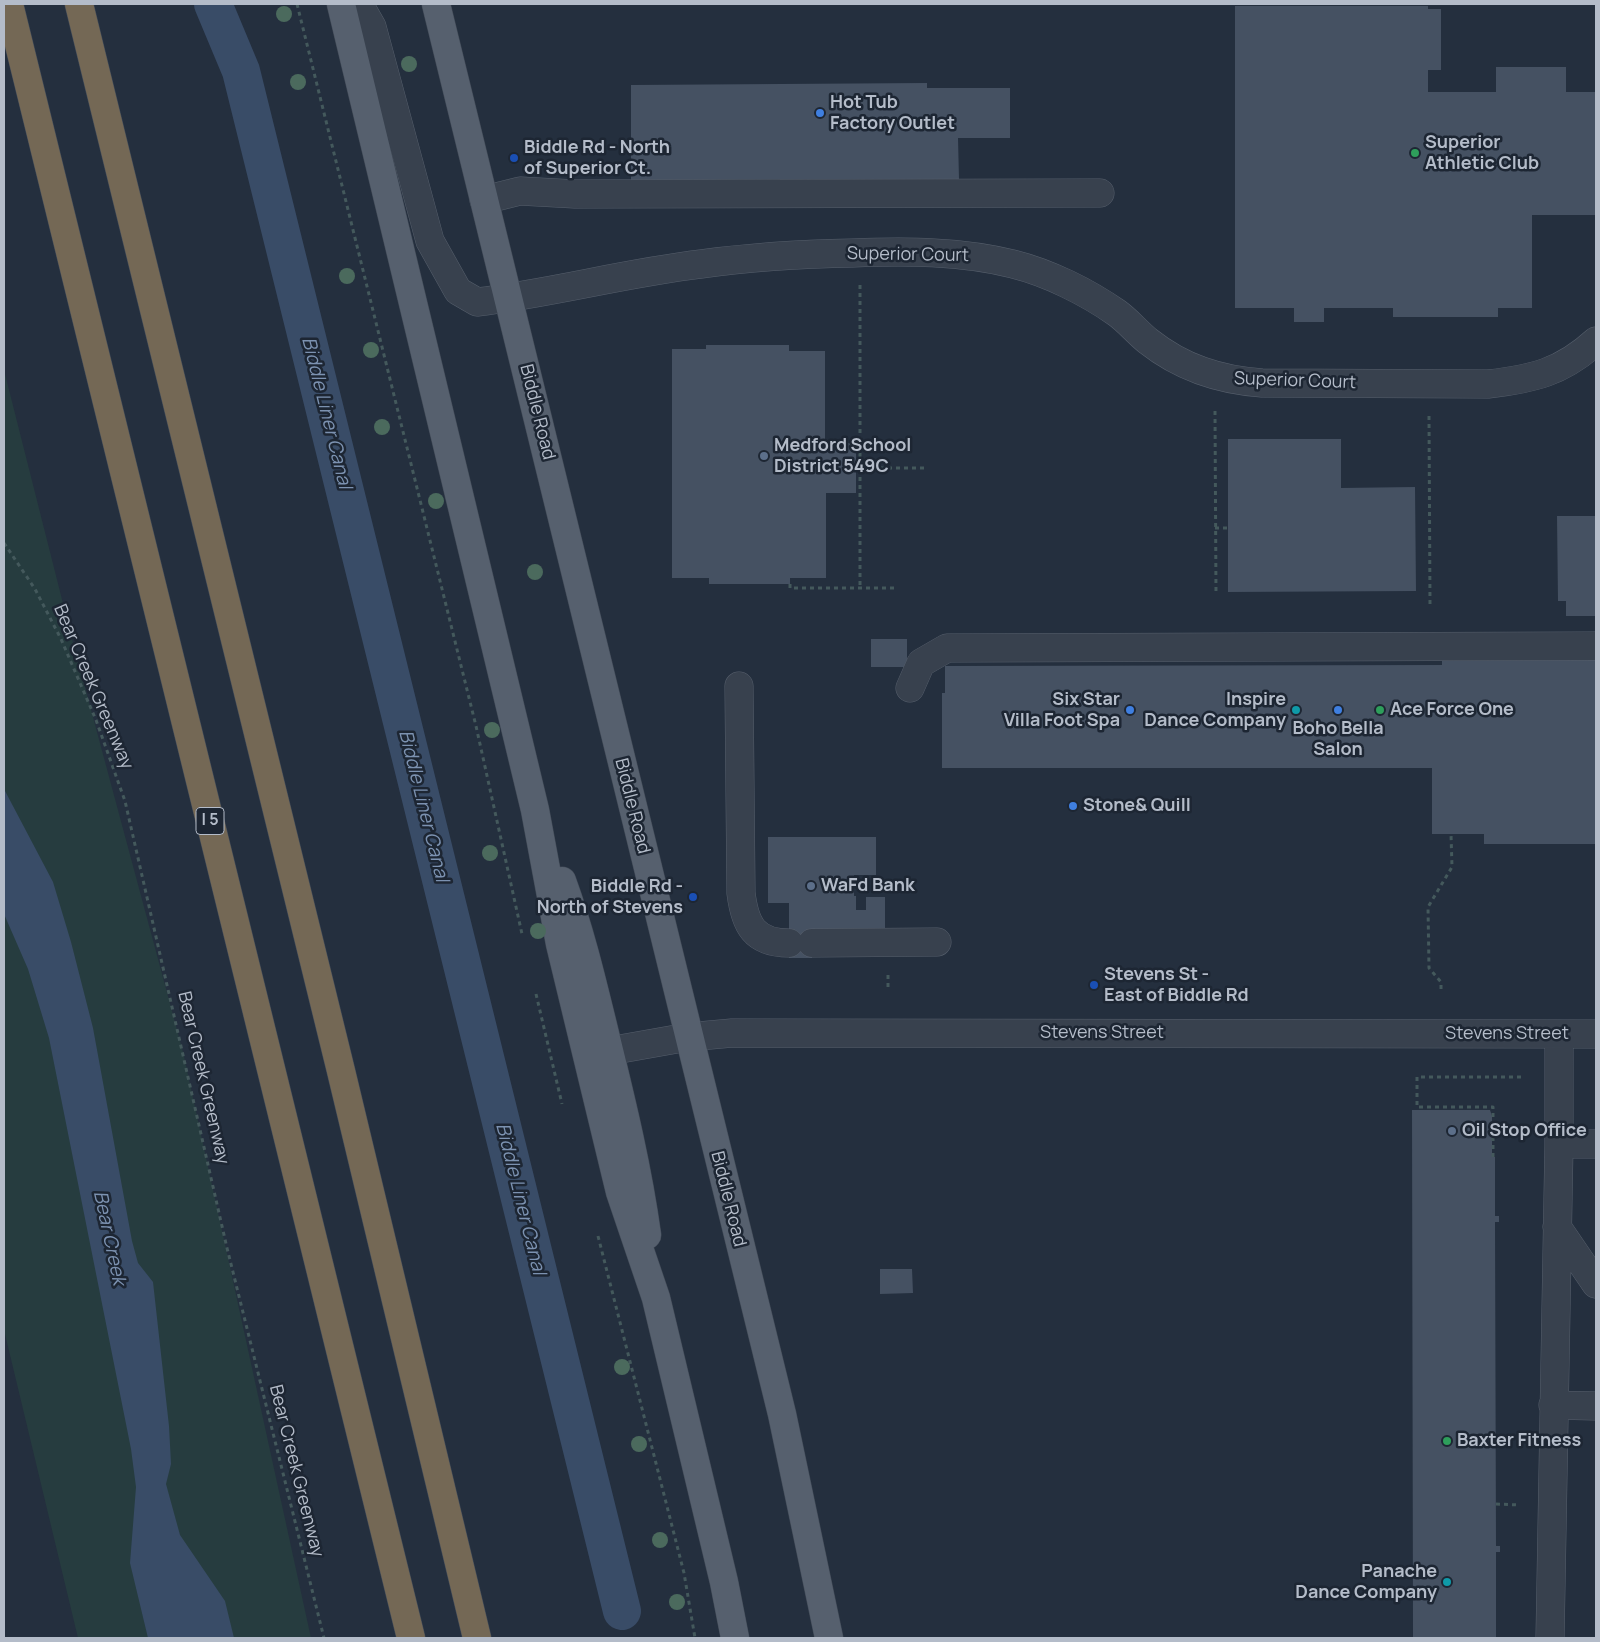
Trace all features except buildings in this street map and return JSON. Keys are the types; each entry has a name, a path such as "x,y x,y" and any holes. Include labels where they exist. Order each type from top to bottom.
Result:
{"highway":[{"name":"I 5","path":"9,4 411,1638"},
{"path":"79,4 341,1071 477,1638"}],"main road":[{"path":"341,4 535,810 560,944 620,1192 656,1298 724,1582 735,1638"},
{"name":"Biddle Road","path":"436,4 782,1414 828,1638"},
{"path":"535,810 578,925 640,1183 656,1298"}],"street":[{"name":"Superior Court","path":"359,4 372,27 430,241 458,292 477,302 700,264 795,255 928,252 972,255 1015,264 1049,277 1082,292 1118,314 1147,340 1174,360 1201,372 1231,381 1262,383 1488,384 1525,380 1559,369 1596,342"},
{"path":"484,200 520,191 575,194 1100,193"},
{"path":"910,688 921,663 947,648 1596,646"},
{"path":"740,686 741,893 749,926 760,938 775,943 937,942"},
{"name":"Stevens Street","path":"609,1051 688,1037 732,1033 1596,1034"},
{"path":"1550,1638 1559,1144 1559,1034"},
{"path":"1559,1144 1596,1144"},
{"path":"1557,1227 1596,1252"},
{"path":"1557,1227 1596,1284"},
{"path":"1553,1405 1596,1406"}],"path":[{"path":"298,4 476,726 522,935"},
{"path":"860,285 858,468 860,588"},
{"path":"1215,412 1216,595"},
{"path":"1429,415 1430,604"},
{"path":"858,468 927,468"},
{"path":"1216,528 1228,528"},
{"name":"Bear Creek Greenway","path":"4,542 35,589 61,639 96,720 125,801 227,1248 324,1638"},
{"path":"790,584 790,588 897,588"},
{"path":"1441,989 1441,982 1429,968 1428,906 1452,867 1451,834"},
{"path":"535,992 563,1107"},
{"path":"1493,1157 1493,1107 1417,1107 1417,1076 1522,1076"},
{"path":"596,1231 684,1573 695,1638"},
{"path":"1496,1504 1522,1505"}],"green space":[{"path":"4,370 72,639 183,1052 311,1638 78,1638 4,1330"}],"water":[{"name":"Bear Creek","path":"4,789 53,882 71,942 93,1028 132,1241 138,1263 153,1282 169,1426 171,1464 166,1484 180,1535 225,1601 234,1638 148,1638 130,1563 136,1487 131,1449 49,1038 28,969 4,914"}],"waterway":[{"name":"Biddle Liner Canal","path":"213,4 241,71 622,1611"}],"place":[{"name":"Hot Tub Factory Outlet","path":"820,113"},
{"name":"Superior Athletic Club","path":"1415,153"},
{"name":"Biddle Rd - North of Superior Ct.","path":"514,158"},
{"name":"Medford School District 549C","path":"764,456"},
{"name":"Six Star Villa Foot Spa","path":"1130,710"},
{"name":"Inspire Dance Company","path":"1296,710"},
{"name":"Boho Bella Salon","path":"1338,710"},
{"name":"Ace Force One","path":"1380,710"},
{"name":"Stone& Quill","path":"1073,806"},
{"name":"WaFd Bank","path":"811,886"},
{"name":"Biddle Rd - North of Stevens","path":"693,897"},
{"name":"Stevens St - East of Biddle Rd","path":"1094,985"},
{"name":"Oil Stop Office","path":"1452,1131"},
{"name":"Baxter Fitness","path":"1447,1441"},
{"name":"Panache Dance Company","path":"1447,1582"}]}
